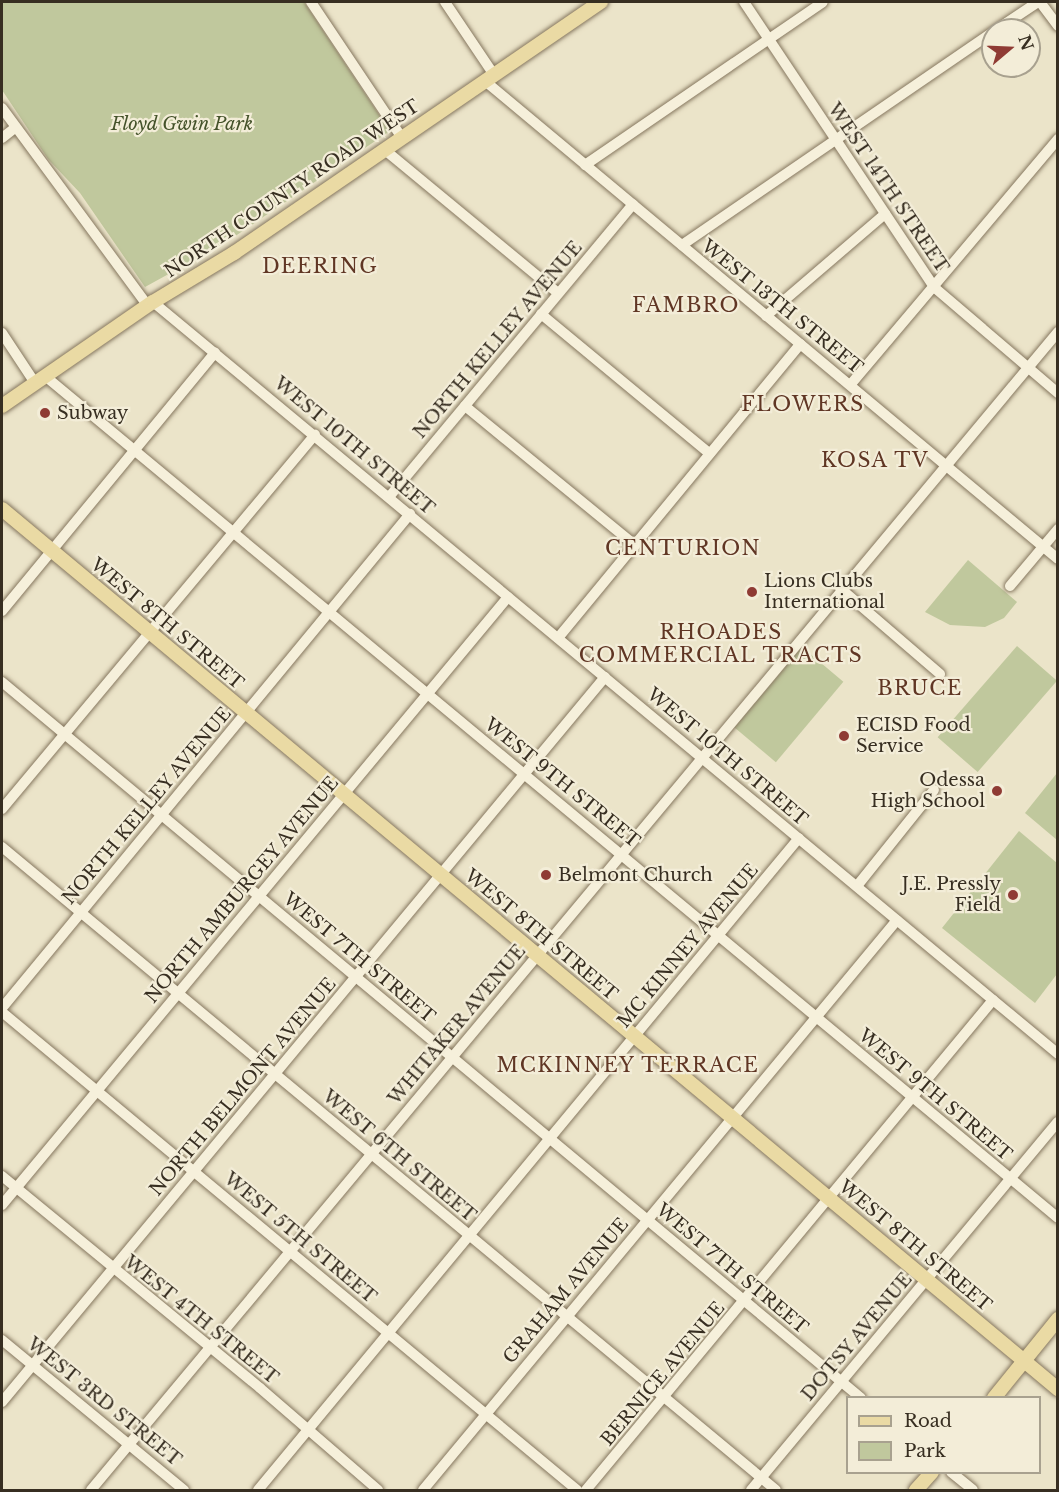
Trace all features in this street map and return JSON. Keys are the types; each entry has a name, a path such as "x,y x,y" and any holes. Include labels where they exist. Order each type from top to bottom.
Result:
{"main road":[{"name":"NORTH COUNTY ROAD WEST","path":"2,406 150,304 234,253 601,2"},
{"name":"WEST 8TH STREET","path":"2,509 1058,1389"},
{"path":"996,1396 1058,1319"},
{"path":"916,1491 931,1474"}],"street":[{"path":"311,2 402,138"},
{"name":"WEST 13TH STREET","path":"445,2 489,78 585,165 946,463 1058,559"},
{"name":"WEST 14TH STREET","path":"744,2 935,288 1058,393"},
{"path":"585,165 823,2"},
{"path":"1014,18 1039,2 1058,26"},
{"path":"682,245 981,40"},
{"name":"WEST 10TH STREET","path":"2,108 150,304 315,434 508,597 703,755 1058,1054"},
{"path":"2,138 15,128"},
{"path":"851,384 935,288 1058,139"},
{"path":"385,150 558,293"},
{"name":"NORTH KELLEY AVENUE","path":"389,497 633,204"},
{"path":"766,316 885,214"},
{"path":"541,314 710,454"},
{"name":"WHITAKER AVENUE","path":"91,1491 840,588 1058,332"},
{"name":"WEST 9TH STREET","path":"2,333 40,379 135,451 330,610 427,694 622,853 718,936 1058,1218"},
{"path":"558,638 800,344"},
{"path":"2,611 215,353"},
{"path":"465,406 635,545"},
{"path":"2,809 315,434"},
{"name":"NORTH KELLEY AVENUE","path":"2,1010 410,514"},
{"path":"1010,586 1058,529"},
{"path":"840,588 940,674"},
{"name":"NORTH AMBURGEY AVENUE","path":"2,1205 508,597"},
{"name":"NORTH BELMONT AVENUE","path":"2,1402 32,1363 113,1269 605,677"},
{"name":"WEST 7TH STREET","path":"2,682 859,1396"},
{"path":"857,886 934,790"},
{"name":"MC KINNEY AVENUE","path":"258,1491 799,838"},
{"name":"WEST 6TH STREET","path":"2,847 776,1491"},
{"name":"GRAHAM AVENUE","path":"423,1491 897,920"},
{"name":"BERNICE AVENUE","path":"586,1491 993,1000"},
{"name":"WEST 5TH STREET","path":"2,1010 577,1491"},
{"name":"DOTSY AVENUE","path":"751,1491 1058,1122"},
{"name":"WEST 4TH STREET","path":"2,1176 210,1347 378,1491"},
{"name":"WEST 3RD STREET","path":"2,1340 184,1491"},
{"path":"952,1474 973,1491"}],"green space":[{"name":"Floyd Gwin Park","path":"2,2 304,2 390,131 225,243 145,287 80,193 48,159 2,90"},
{"path":"968,560 1017,602 1004,618 985,627 950,625 925,612"},
{"path":"1017,646 1057,681 978,772 938,737"},
{"path":"802,647 843,682 776,762 735,727"},
{"path":"1057,773 1057,840 1025,813"},
{"name":"J.E. Pressly Field","path":"1019,831 1057,863 1057,974 1035,1003 942,928"}],"place":[{"name":"Subway","path":"45,413"},
{"name":"Lions Clubs International","path":"752,592"},
{"name":"ECISD Food Service","path":"844,736"},
{"name":"Odessa High School","path":"997,791"},
{"name":"Belmont Church","path":"546,875"},
{"name":"J.E. Pressly Field","path":"1013,895"}],"district":[{"name":"DEERING","path":"320,266"},
{"name":"FAMBRO","path":"686,305"},
{"name":"FLOWERS","path":"803,404"},
{"name":"KOSA TV","path":"875,460"},
{"name":"CENTURION","path":"683,548"},
{"name":"RHOADES COMMERCIAL TRACTS","path":"721,644"},
{"name":"BRUCE","path":"920,688"},
{"name":"MCKINNEY TERRACE","path":"628,1065"}]}
